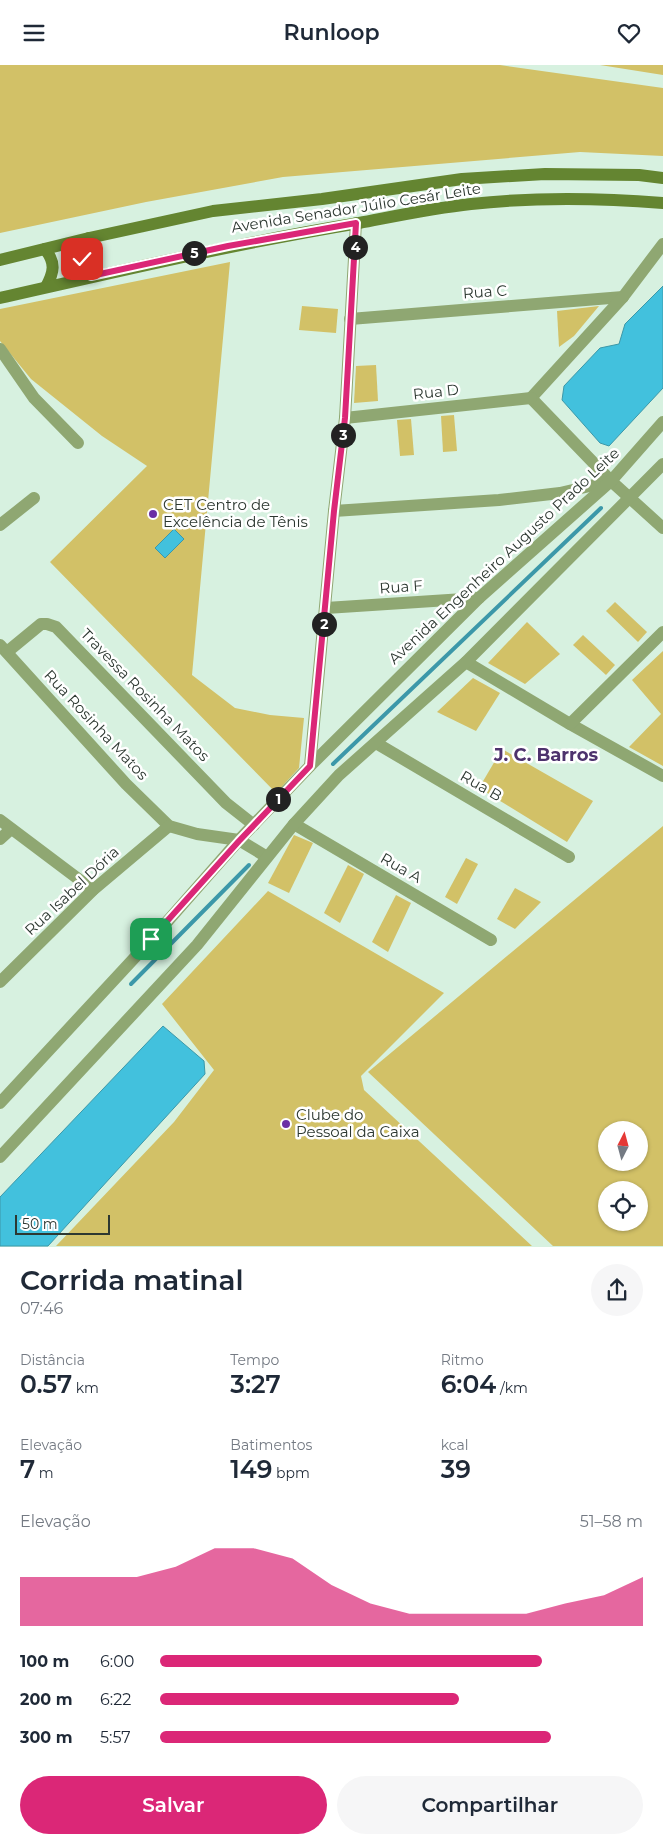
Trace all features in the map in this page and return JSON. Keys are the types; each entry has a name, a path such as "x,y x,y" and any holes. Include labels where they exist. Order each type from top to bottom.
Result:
{"main road":[{"name":"Avenida Senador Júlio Cesár Leite","path":"0,260 213,211 322,199 462,179 545,174 639,175 663,178"},
{"name":"Avenida Senador Júlio Cesár Leite","path":"0,298 228,246 470,204 543,199 609,199 663,203"},
{"path":"89,238 83,250 82,259 84,267 91,276"},
{"path":"45,249 52,258 54,267 53,275 46,287"}],"street":[{"path":"310,766 334,511 345,418 356,223"},
{"path":"663,244 623,297 531,398 611,481 663,528"},
{"name":"Rua C","path":"350,319 623,297"},
{"path":"0,349 34,398 78,443"},
{"name":"Rua D","path":"345,418 531,398"},
{"name":"Avenida Engenheiro Augusto Prado Leite","path":"0,1103 310,766 479,598 611,481 663,422"},
{"path":"0,1157 197,945 294,824 339,775 466,662 663,464"},
{"path":"334,511 499,500 560,493 611,481"},
{"path":"0,525 34,498"},
{"name":"Rua F","path":"326,608 479,598"},
{"name":"Travessa Rosinha Matos","path":"3,649 41,624 56,627 226,803 254,825"},
{"path":"570,724 663,632"},
{"name":"Rua Rosinha Matos","path":"3,649 126,784 169,826"},
{"path":"466,662 570,724 663,776"},
{"name":"Rua B","path":"376,743 569,857"},
{"path":"0,820 93,891"},
{"name":"Rua A","path":"294,824 492,940"},
{"path":"169,826 197,834 239,841 267,857"},
{"name":"Rua Isabel Dória","path":"0,982 93,891 169,826"},
{"path":"0,839 11,829"}],"shaded area":[{"path":"0,65 500,65 663,88 663,156 580,152 283,177 146,202 0,233"},
{"path":"600,65 663,65 663,75"},
{"name":"CET Centro de Excelência de Tênis","path":"230,262 192,675 235,708 270,715 304,718 299,768 276,793 50,562 147,466 102,436 31,379 0,341 0,309"},
{"path":"302,306 338,309 336,333 299,330"},
{"path":"599,306 574,336 559,347 557,311"},
{"path":"376,365 378,401 354,403 356,366"},
{"path":"454,415 457,451 443,452 441,416"},
{"path":"411,419 414,455 400,456 397,420"},
{"path":"615,602 647,632 638,642 606,611"},
{"path":"527,622 560,654 525,684 488,663"},
{"path":"583,635 615,665 606,675 573,645"},
{"path":"663,651 663,766 629,747 661,714 632,680"},
{"path":"473,678 500,693 476,731 437,712"},
{"path":"502,749 593,801 567,842 479,788"},
{"path":"663,826 663,1246 553,1246 368,1072"},
{"path":"294,835 313,843 289,893 268,883"},
{"path":"466,858 478,864 457,904 445,897"},
{"path":"348,865 364,874 340,923 324,913"},
{"path":"515,888 541,902 515,929 497,919"},
{"name":"Clube do Pessoal da Caixa","path":"268,891 444,993 361,1076 364,1090 532,1246 56,1246 174,1122 214,1070 162,1004"},
{"path":"396,895 411,903 388,952 372,942"}],"water":[{"path":"663,286 663,388 609,446 600,443 562,400 564,386 600,348 619,344 625,324"},
{"path":"174,529 184,539 165,558 155,548"},
{"path":"163,1026 204,1061 205,1074 48,1246 0,1246 0,1197"}],"waterway":[{"path":"333,764 601,508"},
{"path":"131,984 249,865"}],"place":[{"name":"CET Centro de Excelência de Tênis","path":"153,514"},
{"name":"Clube do Pessoal da Caixa","path":"286,1124"}],"district":[{"name":"J. C. Barros","path":"546,755"}],"route":[{"path":"82,259 84,267 91,276 291,233 356,223 345,418 334,511 310,766 239,841 151,939"}]}
